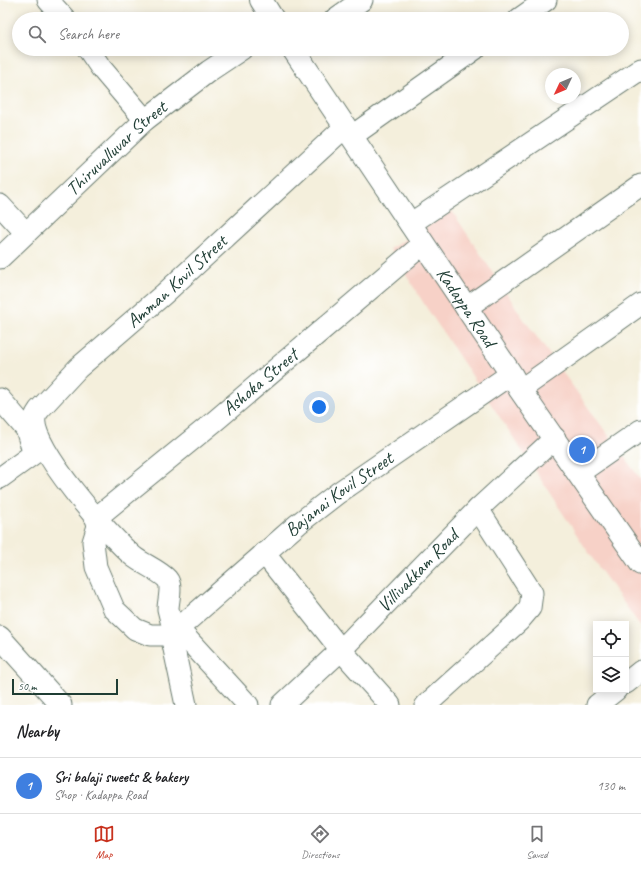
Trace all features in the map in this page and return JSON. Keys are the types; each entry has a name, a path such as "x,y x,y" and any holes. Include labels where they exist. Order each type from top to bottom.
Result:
{"main road":[{"name":"Kadappa Road","path":"298,56 516,382 641,564"}],"street":[{"path":"48,0 59,12"},
{"path":"345,12 362,0"},
{"path":"529,12 546,0"},
{"path":"93,56 101,68 145,120"},
{"name":"Thiruvalluvar Street","path":"0,258 145,120 208,71 231,56"},
{"path":"349,132 464,56"},
{"path":"410,224 641,69"},
{"name":"Amman Kovil Street","path":"38,450 35,418 39,410 78,368 349,132"},
{"path":"466,308 641,184"},
{"path":"0,205 26,233"},
{"name":"Ashoka Street","path":"96,518 221,416 423,244"},
{"name":"Bajanai Kovil Street","path":"174,632 298,524 338,494 641,304"},
{"path":"0,399 26,429 38,450 67,482 96,518 134,557 168,580 170,587 168,610 174,632 186,705"},
{"path":"579,473 641,430"},
{"name":"Villivakkam Road","path":"282,705 341,650 478,509 555,438"},
{"path":"0,478 38,450"},
{"path":"426,705 519,621 530,608 532,594 478,509"},
{"path":"96,518 98,526 93,542 96,567 114,609 135,629 150,635 174,632"},
{"path":"264,553 341,650 390,705"},
{"path":"174,632 248,705"},
{"path":"0,637 62,705"},
{"path":"629,681 641,671"},
{"path":"597,705 612,693"}],"shaded area":[{"path":"452,211 523,318 641,480 641,627 592,558 426,307 390,249"}],"place":[{"name":"Sri balaji sweets & bakery","path":"582,450"}]}
